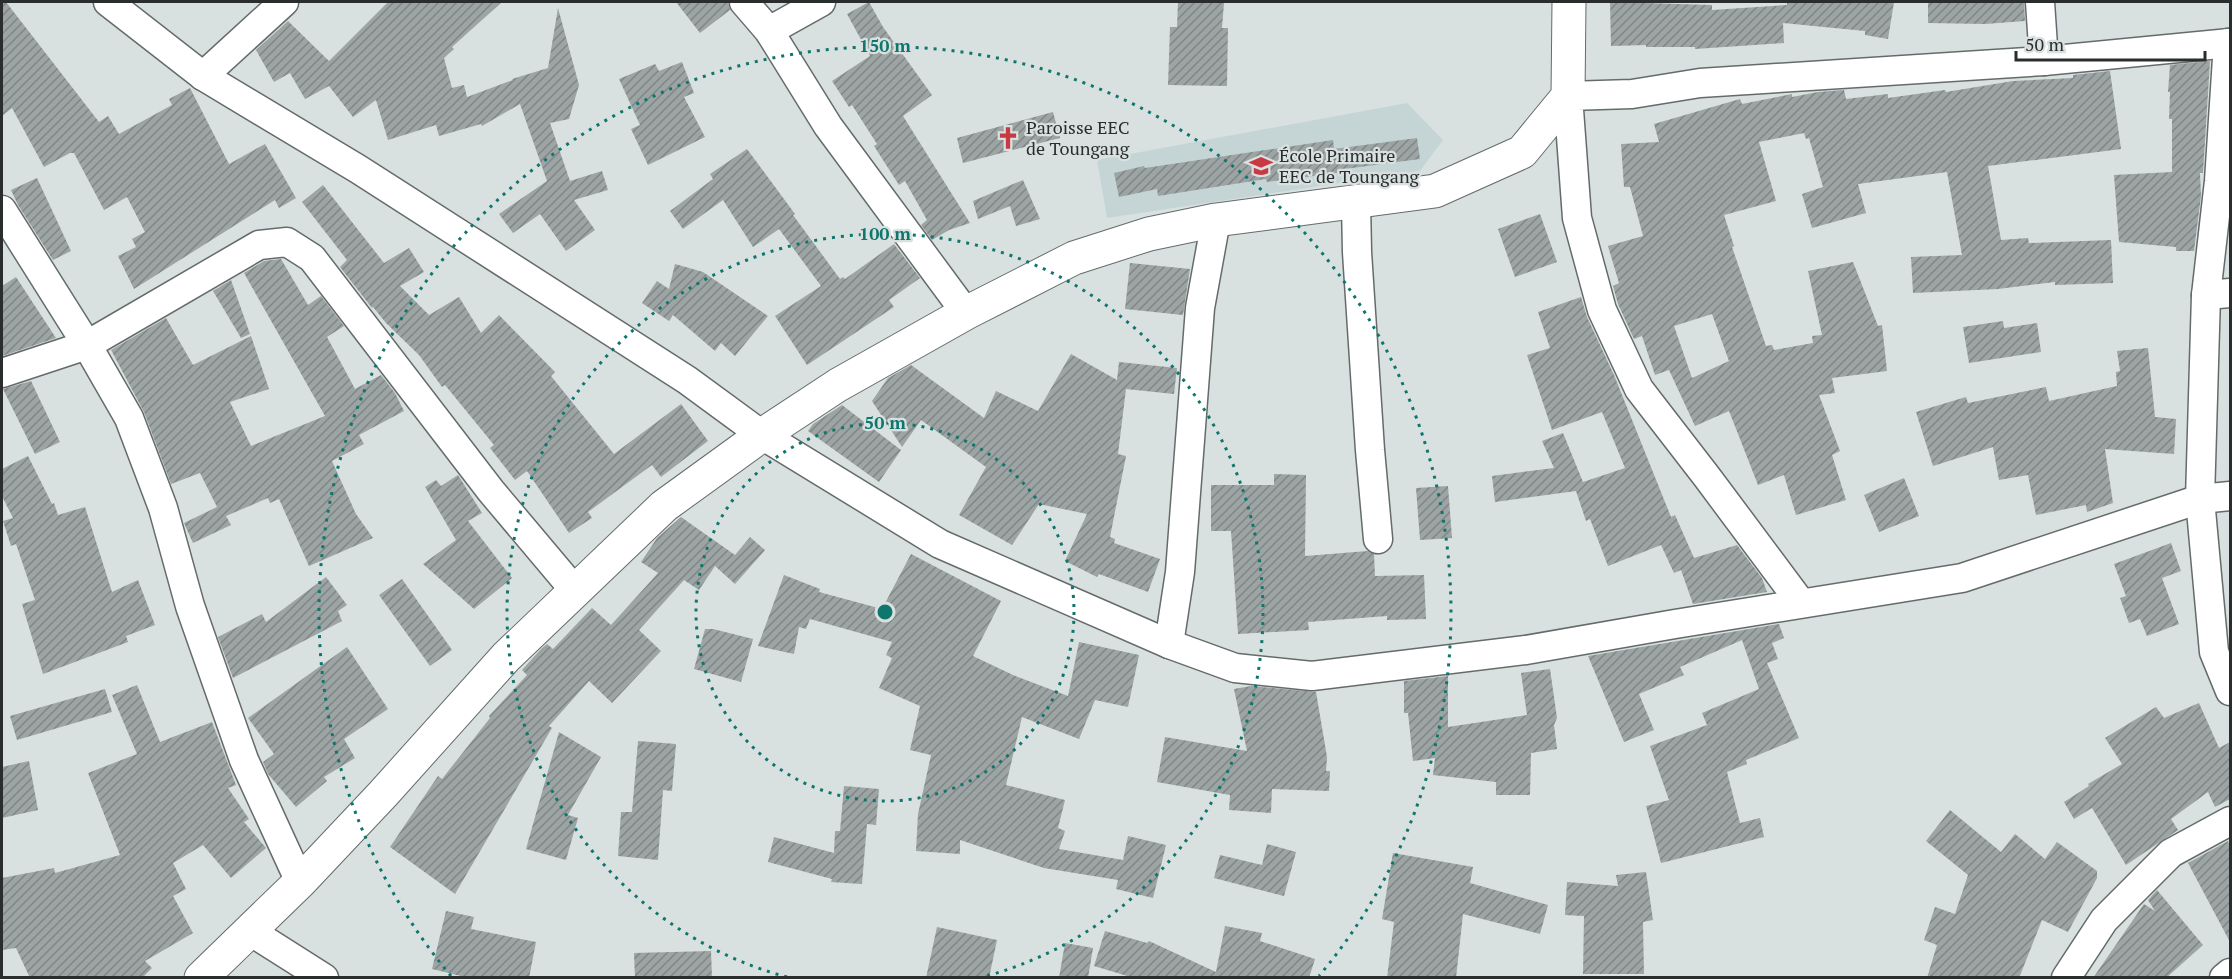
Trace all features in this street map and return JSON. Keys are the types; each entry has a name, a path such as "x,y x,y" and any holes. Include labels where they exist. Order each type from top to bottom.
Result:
{"street":[{"path":"108,2 203,76 358,169 687,380 762,435 940,544 1168,644 1235,668 1312,676 1526,650 1962,578 2200,499 2230,496"},
{"path":"203,76 284,2"},
{"path":"744,2 769,31 828,126 966,313"},
{"path":"769,31 821,2"},
{"path":"1569,2 1568,96 1577,218 1607,320 1639,389 1801,603"},
{"path":"2040,2 2044,61"},
{"path":"201,978 300,882 506,657 664,506 762,435 838,385 966,313 1074,258 1149,234 1216,220 1435,191 1522,152 1568,96 1632,94 1700,83 2044,61 2229,43 2219,181 2218,294 2200,499 2214,652 2230,691"},
{"path":"1356,203 1357,252 1378,539"},
{"path":"2,210 42,278 87,345 129,418 164,508 190,606 244,760 300,882"},
{"path":"1168,644 1180,572 1200,308 1216,220"},
{"path":"2,373 87,345 259,245 287,242 312,258 491,491 576,592"},
{"path":"2066,978 2104,920 2171,853 2230,821"},
{"path":"250,931 324,978"},
{"path":"2224,978 2230,973"}],"shaded area":[{"name":"École Primaire EEC de Toungang","path":"1407,103 1443,140 1420,171 1107,218 1097,160"}],"building":[{"path":"2,2 6,2 99,122 108,116 119,134 172,105 169,99 190,88 229,164 265,144 296,198 279,208 275,200 134,289 118,256 136,247 132,239 145,232 127,197 104,210 74,153 44,167 12,108 2,116"},
{"path":"388,2 502,2 452,47 454,49 444,58 452,88 464,85 467,97 548,68 558,8 579,85 569,119 550,123 570,181 602,171 608,190 574,200 595,230 566,251 540,214 513,233 499,214 547,181 520,104 482,126 481,124 439,136 436,125 388,140 376,100 353,117 329,86 305,99 290,73 274,82 256,50 288,21 329,61"},
{"path":"676,2 728,2 730,10 700,33"},
{"path":"869,2 883,27 932,95 903,116 970,223 949,230 932,240 921,225 927,220 905,181 899,185 852,105 849,107 832,81 870,56 847,14"},
{"path":"1178,2 1224,3 1222,28 1228,28 1227,86 1168,85 1170,27 1177,27"},
{"path":"1610,2 1712,5 1712,10 1787,5 1787,2 1894,2 1888,39 1865,35 1865,31 1783,23 1784,43 1695,49 1695,47 1646,47 1646,45 1611,46"},
{"path":"1928,2 2024,2 2025,21 1985,24 1928,23"},
{"path":"2210,61 2203,173 2200,173 2201,196 2194,251 2176,251 2176,247 2119,242 2114,175 2172,172 2172,119 2169,119 2170,92 2168,92 2170,65"},
{"path":"682,62 694,93 684,97 705,137 648,165 631,129 640,125 619,79 655,64 659,71"},
{"path":"2110,71 2121,149 1988,166 2001,240 2028,238 2029,243 2111,240 2113,283 2055,285 2055,282 1998,289 1913,293 1911,257 1962,255 1947,172 1858,184 1866,213 1812,228 1802,194 1823,187 1809,138 1806,139 1804,133 1759,142 1776,201 1724,215 1734,246 1732,247 1766,346 1772,345 1774,350 1813,343 1812,336 1822,335 1808,271 1853,262 1878,326 1882,325 1887,371 1832,378 1835,393 1819,395 1840,451 1832,455 1846,500 1796,515 1784,475 1758,485 1729,411 1695,426 1669,370 1655,375 1642,336 1634,339 1618,304 1613,286 1619,283 1608,246 1643,236 1630,187 1624,187 1621,144 1659,142 1654,124 1740,99 1742,104 1792,94 1792,97 1844,90 1846,99 1888,94 1888,98 1945,90 1946,92 2013,81 2073,78 2073,75","holes":["1712,314 1729,361 1692,378 1674,326"]},
{"name":"Paroisse EEC de Toungang","path":"1053,112 1060,138 963,163 957,138"},
{"path":"1417,138 1420,159 1337,170 1337,173 1267,182 1266,179 1158,196 1157,189 1119,197 1114,173 1144,166 1145,168 1333,140 1334,149"},
{"path":"747,149 840,279 843,277 845,279 894,244 920,278 889,300 894,307 807,365 775,316 821,286 779,229 753,247 723,200 683,229 670,211 713,179 710,174"},
{"path":"37,178 71,251 53,260 11,190"},
{"path":"1023,180 1040,219 1016,226 1010,206 978,219 973,201"},
{"path":"323,185 384,263 409,248 424,272 400,286 429,315 459,297 481,333 499,315 555,372 551,376 614,454 681,404 708,441 661,477 652,465 588,512 592,518 569,533 527,471 515,480 490,448 494,445 445,385 442,387 419,355 372,308 340,267 347,260 302,202"},
{"path":"1540,214 1557,262 1515,277 1498,229"},
{"path":"281,259 308,305 321,296 344,326 327,337 355,389 381,375 395,393 404,411 359,435 364,444 332,461 356,514 373,538 309,566 279,499 270,503 268,498 226,516 231,525 193,543 184,523 217,507 200,473 171,484 144,412 111,350 166,318 193,365 251,336 269,389 230,402 251,446 325,416 244,273 264,261"},
{"path":"1130,263 1190,269 1183,315 1125,309"},
{"path":"675,264 703,272 768,316 735,356 721,343 715,351 673,315 669,321 642,303 657,281 669,289"},
{"path":"16,277 56,338 2,356 2,286"},
{"path":"231,280 250,334 241,338 213,291"},
{"path":"1581,297 1587,317 1614,375 1671,517 1675,515 1694,558 1737,545 1762,578 1767,592 1693,604 1681,570 1674,573 1661,545 1608,566 1590,519 1586,521 1576,491 1495,502 1492,476 1554,468 1542,441 1563,433 1583,482 1625,468 1602,412 1552,430 1527,355 1550,348 1538,312"},
{"path":"2003,321 2004,328 2037,323 2041,352 1969,363 1963,327"},
{"path":"2148,348 2155,417 2176,419 2174,454 2105,449 2113,503 2087,512 2086,505 2036,515 2028,475 1999,480 1993,447 1933,466 1916,412 1966,397 1968,403 2046,387 2049,401 2117,386 2116,372 2120,371 2117,351"},
{"path":"1071,354 1117,380 1119,362 1177,368 1174,394 1126,389 1118,454 1126,456 1110,537 1115,539 1114,543 1160,559 1148,592 1099,574 1097,577 1065,561 1087,514 1039,504 1012,545 959,515 986,467 921,420 902,447 872,401 888,378 911,365 984,418 996,391 1038,411"},
{"path":"31,381 60,442 35,454 3,389"},
{"path":"842,405 901,450 879,482 808,431 813,424"},
{"path":"28,456 52,504 54,503 58,515 85,507 112,592 138,580 155,625 126,636 128,642 43,674 22,604 35,600 16,544 11,546 3,521 13,518 2,496 2,469"},
{"path":"1274,474 1306,475 1305,556 1368,551 1374,554 1375,576 1424,575 1426,619 1387,620 1387,616 1308,622 1309,630 1238,634 1231,531 1211,531 1211,485 1274,485"},
{"path":"458,475 482,513 468,521 512,578 474,609 423,564 456,540 425,487 436,480 441,486"},
{"path":"1904,478 1919,516 1879,532 1864,495"},
{"path":"1448,486 1452,538 1420,540 1416,488"},
{"path":"681,517 735,555 750,537 765,550 735,584 715,566 699,590 684,580 639,630 661,651 612,703 589,681 549,726 552,728 455,894 390,847 438,776 442,779 490,718 489,716 527,675 522,670 541,649 547,644 553,649 592,608 611,625 658,573 641,562 657,538"},
{"path":"2171,543 2181,571 2162,578 2179,624 2147,636 2140,619 2129,623 2120,598 2126,596 2114,564"},
{"path":"911,554 1001,601 973,656 1013,675 1068,696 1079,642 1139,655 1128,707 1095,700 1079,739 1022,717 1006,785 1065,800 1058,828 1065,831 1059,849 1123,860 1128,836 1166,845 1153,898 1116,889 1118,880 1044,868 960,840 960,854 916,851 918,814 931,755 910,750 920,706 879,688 892,658 886,655 892,642 810,619 806,629 799,627 794,654 758,646 784,575 820,589 819,592 882,609"},
{"path":"326,577 347,605 338,611 342,621 233,678 218,637 262,614 266,622"},
{"path":"402,579 452,650 430,666 379,595"},
{"path":"1779,624 1784,638 1772,643 1778,659 1767,663 1799,738 1746,760 1747,764 1727,772 1740,823 1760,818 1764,837 1661,863 1646,806 1669,800 1650,746 1707,725 1702,713 1759,689 1742,640 1680,667 1684,675 1639,694 1654,730 1624,742 1588,656"},
{"path":"705,629 753,639 741,682 694,669"},
{"path":"347,647 388,709 344,739 355,758 324,777 327,781 296,807 268,774 263,762 274,754 248,718"},
{"path":"1550,669 1557,718 1554,725 1557,749 1531,753 1530,795 1496,795 1496,782 1433,775 1435,758 1413,761 1408,713 1404,713 1404,681 1448,676 1448,727 1527,715 1521,673"},
{"path":"137,685 160,742 212,722 236,785 228,788 249,819 244,822 266,848 231,878 203,845 173,863 186,889 173,896 193,933 145,961 152,968 142,978 30,978 16,948 2,950 2,878 54,868 55,873 120,855 88,773 137,754 112,695"},
{"path":"1251,686 1316,692 1327,757 1326,771 1330,771 1329,791 1272,789 1271,813 1229,810 1230,795 1157,782 1165,737 1247,751 1234,689"},
{"path":"105,689 112,712 17,740 10,716"},
{"path":"2199,703 2219,748 2230,742 2230,799 2215,807 2208,792 2171,819 2178,830 2126,865 2092,808 2074,819 2064,802 2089,786 2088,784 2122,764 2105,738 2156,707 2164,718"},
{"path":"559,732 601,757 568,815 578,818 566,860 526,849"},
{"path":"638,741 676,744 672,791 663,790 658,860 618,856 621,812 632,812"},
{"path":"29,761 38,810 2,818 2,767"},
{"path":"844,786 879,789 876,825 867,824 862,884 831,882 832,879 768,862 774,837 834,853 835,831 840,831"},
{"path":"1950,810 2001,852 2015,834 2045,859 2057,842 2097,871 2097,878 2068,932 2042,920 2019,978 1927,978 1937,945 1924,940 1935,907 1955,914 1968,875 1926,841"},
{"path":"2228,841 2230,846 2230,942 2188,863"},
{"path":"1267,844 1296,852 1284,896 1214,878 1220,855 1262,865"},
{"path":"1393,853 1473,867 1470,883 1548,905 1540,934 1463,914 1456,978 1387,978 1394,922 1382,919"},
{"path":"1646,872 1653,920 1643,922 1644,974 1583,974 1584,916 1565,915 1567,882 1618,886 1616,875"},
{"path":"2157,890 2203,945 2166,978 2093,978 2144,904 2155,911 2148,900"},
{"path":"446,911 474,917 471,929 536,942 529,978 469,978 432,969"},
{"path":"1225,926 1262,933 1260,941 1315,959 1309,978 1134,978 1094,966 1105,931 1147,943 1149,941 1216,972"},
{"path":"937,927 997,940 989,978 926,978"},
{"path":"1065,943 1093,948 1088,978 1059,978"},
{"path":"711,951 712,978 635,978 634,953"}],"place":[{"name":"Paroisse EEC de Toungang","path":"1008,138"},
{"name":"École Primaire EEC de Toungang","path":"1261,166"}]}
